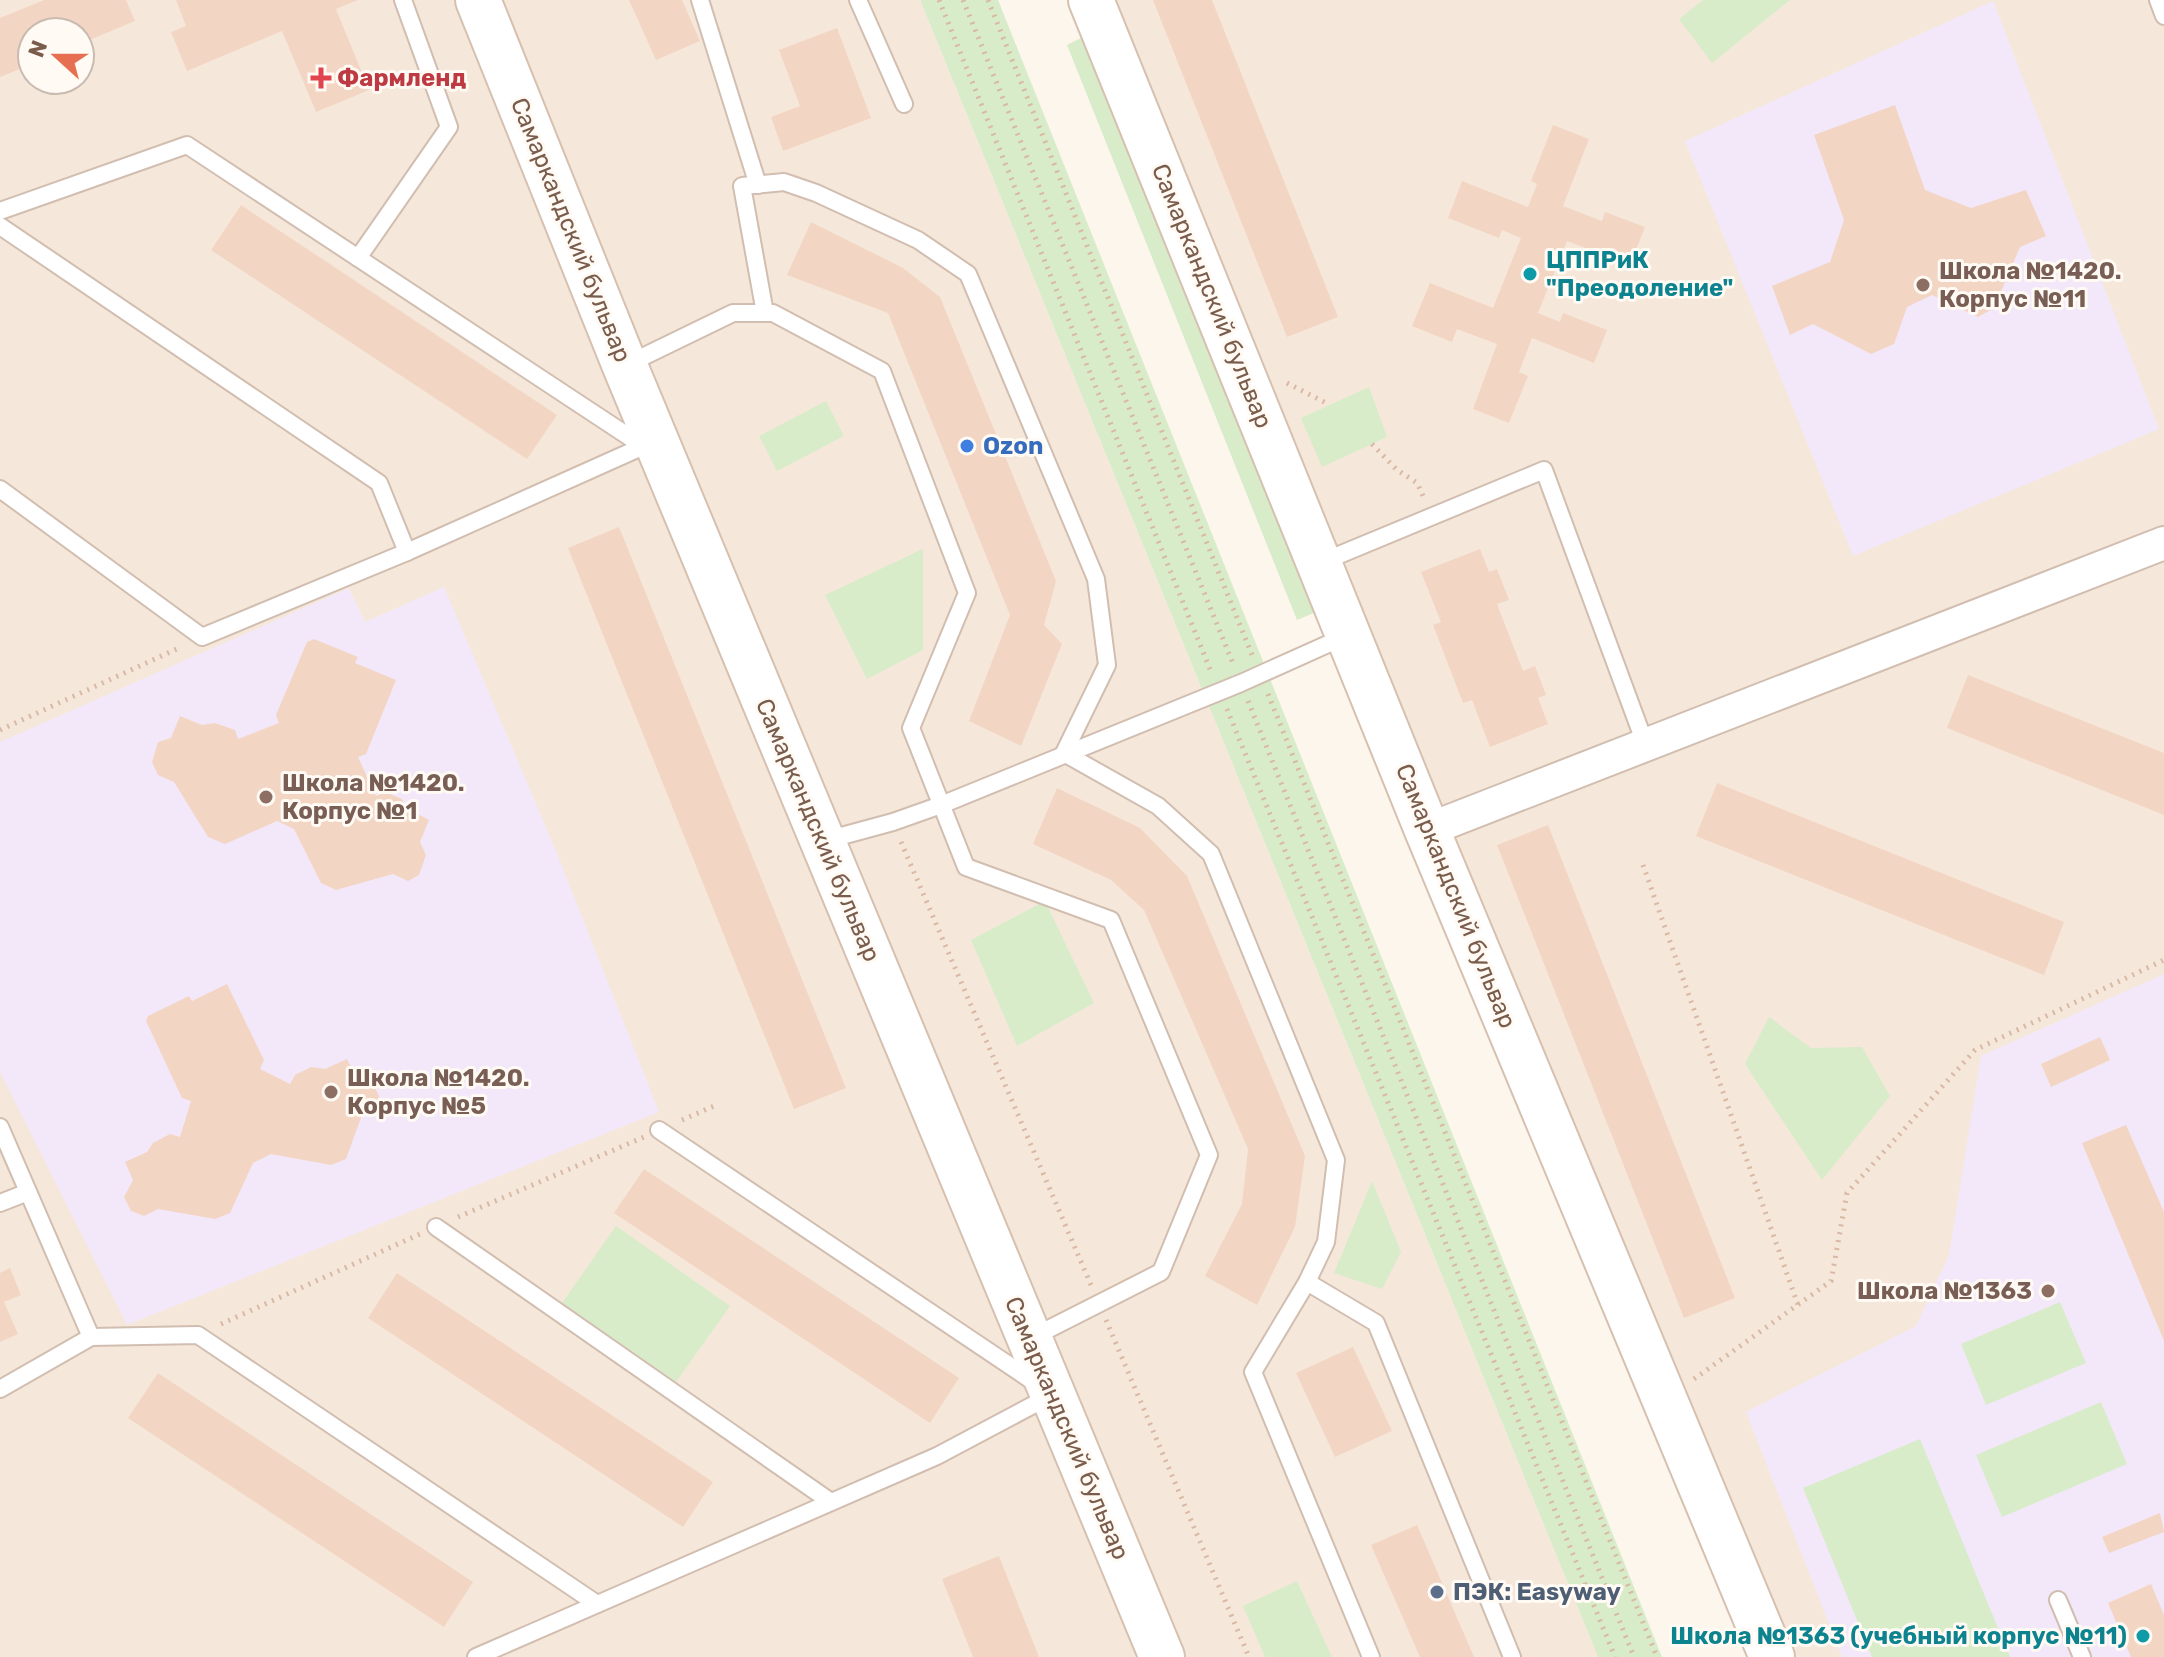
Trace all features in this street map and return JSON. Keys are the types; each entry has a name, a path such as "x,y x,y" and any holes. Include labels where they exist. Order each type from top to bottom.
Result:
{"street":[{"name":"Самаркандский бульвар","path":"478,0 625,366 650,443 822,841 1162,1657"},
{"name":"Самаркандский бульвар","path":"1091,0 1427,830 1772,1657"},
{"path":"1427,830 2164,543"}],"lane":[{"path":"358,258 449,127 403,0"},
{"path":"700,0 758,185"},
{"path":"858,0 904,104"},
{"path":"2158,0 2164,16"},
{"path":"0,211 187,145 358,258 650,443"},
{"path":"765,313 742,186 784,182 816,193 918,240 968,274 1096,579 1107,665 1064,753"},
{"path":"0,226 379,483 407,552"},
{"path":"625,366 733,313 773,313 882,371 967,593 911,728 966,867 1111,920 1209,1155 1161,1272 1030,1339"},
{"path":"0,489 202,637 407,552 650,443"},
{"path":"1320,563 1544,470 1646,746"},
{"path":"822,841 941,805 1220,692 1349,634"},
{"path":"1064,753 1158,806 1211,854 1336,1160 1326,1242 1307,1282 1253,1372 1371,1657"},
{"path":"0,1127 91,1337"},
{"path":"476,1657 937,1456 1053,1395 659,1130"},
{"path":"0,1203 28,1192"},
{"path":"436,1227 831,1502"},
{"path":"1307,1282 1376,1323 1512,1657"},
{"path":"0,1389 91,1337 198,1335 597,1604"},
{"path":"2058,1600 2082,1657"}],"path":[{"path":"939,0 1615,1657"},
{"path":"963,0 1634,1657"},
{"path":"988,0 1657,1657"},
{"path":"1287,383 1328,404"},
{"path":"1372,444 1396,469 1417,483 1427,506"},
{"path":"0,730 202,637"},
{"path":"893,822 1249,1657"},
{"path":"1643,865 1798,1305"},
{"path":"1664,1400 1831,1281 1847,1193 1975,1050 2164,960"}],"shaded area":[{"path":"0,0 458,0 1152,1657 0,1657"},
{"path":"493,0 920,0 1598,1657 1173,1657"},
{"path":"1094,0 2164,0 2164,1657 1787,1657"},
{"name":"Школа №1420. Корпус №11","path":"1993,1 2159,429 1853,556 1685,141"},
{"path":"444,587 556,851 659,1112 127,1325 0,1072 0,742 349,588 365,622"},
{"name":"Школа №1363","path":"2164,974 2164,1657 1842,1657 1746,1412 1916,1326 1949,1255 1981,1056"}],"green space":[{"path":"920,0 998,0 1662,1657 1598,1657"},
{"path":"1703,0 1790,0 1712,63 1679,19"},
{"path":"1085,36 1334,605 1297,620 1067,45"},
{"path":"1369,387 1387,437 1322,467 1301,418"},
{"path":"826,401 844,436 777,471 759,436"},
{"path":"923,549 923,650 867,679 825,595"},
{"path":"1045,901 1094,1003 1017,1046 971,940"},
{"path":"1769,1017 1811,1048 1862,1047 1890,1096 1822,1180 1745,1064"},
{"path":"1372,1181 1401,1252 1382,1289 1334,1273"},
{"path":"616,1226 730,1306 676,1382 562,1303"},
{"path":"2060,1302 2086,1363 1986,1405 1961,1344"},
{"path":"2101,1402 2127,1464 2002,1517 1976,1455"},
{"path":"1920,1439 2010,1657 1872,1657 1803,1488"},
{"path":"1297,1581 1332,1657 1265,1657 1243,1606"}],"building":[{"path":"44,0 126,0 135,21 96,37 96,16 16,16 16,70 0,77 0,18"},
{"path":"176,0 358,0 336,9 369,90 316,112 282,31 187,71 171,32 186,26"},
{"path":"629,0 682,0 700,41 656,60"},
{"path":"1153,0 1212,0 1338,317 1287,337"},
{"path":"837,28 871,118 783,151 771,117 800,106 779,50"},
{"path":"1895,105 1925,190 1971,208 2026,190 2046,236 2020,247 1994,308 1978,317 1932,295 1907,307 1894,344 1871,354 1813,324 1790,335 1772,286 1830,262 1844,220 1814,135"},
{"name":"ЦППРиК \"Преодоление\"","path":"1553,125 1589,139 1563,206 1602,221 1605,212 1645,227 1630,265 1567,241 1538,313 1560,322 1563,313 1607,330 1594,363 1532,338 1519,372 1528,376 1509,423 1473,409 1497,344 1457,329 1452,342 1412,326 1430,283 1493,308 1521,238 1502,230 1499,238 1448,218 1462,181 1528,207 1537,184 1531,181"},
{"path":"241,205 557,415 527,459 211,250"},
{"path":"811,222 903,268 940,297 1056,581 1044,625 1062,644 1021,746 969,721 1010,615 888,313 787,275"},
{"path":"619,527 846,1088 794,1109 568,548"},
{"path":"1480,549 1489,572 1497,569 1509,600 1497,604 1523,671 1535,666 1546,695 1538,698 1548,724 1490,747 1472,700 1463,703 1433,625 1441,622 1421,572"},
{"path":"314,639 358,657 355,663 396,680 366,754 358,757 376,796 385,792 402,799 406,808 429,820 420,842 426,855 419,875 408,881 393,874 336,890 321,883 294,829 277,821 225,844 208,837 174,782 158,775 152,762 158,742 171,738 180,716 202,725 215,723 235,730 238,739 279,723 276,715 307,642"},
{"path":"1968,675 2164,753 2164,815 1947,728"},
{"path":"1717,783 2064,922 2044,975 1696,836"},
{"path":"1057,788 1140,828 1187,876 1305,1156 1295,1227 1257,1305 1205,1276 1242,1204 1248,1149 1144,910 1111,880 1033,844"},
{"path":"1548,825 1735,1298 1684,1318 1497,845"},
{"path":"227,984 264,1060 260,1069 290,1084 295,1075 311,1067 325,1069 347,1059 356,1077 371,1079 379,1096 375,1108 362,1115 346,1159 331,1165 271,1154 253,1163 230,1213 215,1219 158,1209 144,1216 131,1211 124,1197 133,1180 125,1162 147,1152 153,1143 170,1134 180,1137 191,1101 182,1098 146,1021 148,1016 189,996 192,1001"},
{"path":"2100,1037 2110,1060 2051,1087 2041,1064"},
{"path":"2126,1125 2164,1212 2164,1341 2082,1143"},
{"path":"644,1169 959,1378 930,1423 614,1213"},
{"path":"10,1268 21,1295 4,1302 18,1334 0,1342 0,1273"},
{"path":"397,1273 713,1482 683,1527 368,1318"},
{"path":"1353,1347 1392,1431 1335,1457 1296,1373"},
{"path":"158,1373 473,1582 444,1627 128,1418"},
{"path":"2160,1513 2164,1532 2109,1553 2102,1537"},
{"path":"1417,1525 1474,1657 1420,1657 1371,1545"},
{"path":"999,1556 1039,1657 973,1657 942,1579"},
{"name":"Школа №1363 (учебный корпус №11)","path":"2151,1584 2164,1615 2164,1657 2131,1657 2108,1603"}],"place":[{"name":"Фармленд","path":"321,78"},
{"name":"ЦППРиК \"Преодоление\"","path":"1530,274"},
{"name":"Школа №1420. Корпус №11","path":"1923,285"},
{"name":"Ozon","path":"967,446"},
{"name":"Школа №1420. Корпус №1","path":"266,797"},
{"name":"Школа №1420. Корпус №5","path":"331,1092"},
{"name":"Школа №1363","path":"2048,1291"},
{"name":"ПЭК: Easyway","path":"1437,1592"},
{"name":"Школа №1363 (учебный корпус №11)","path":"2143,1636"}]}
